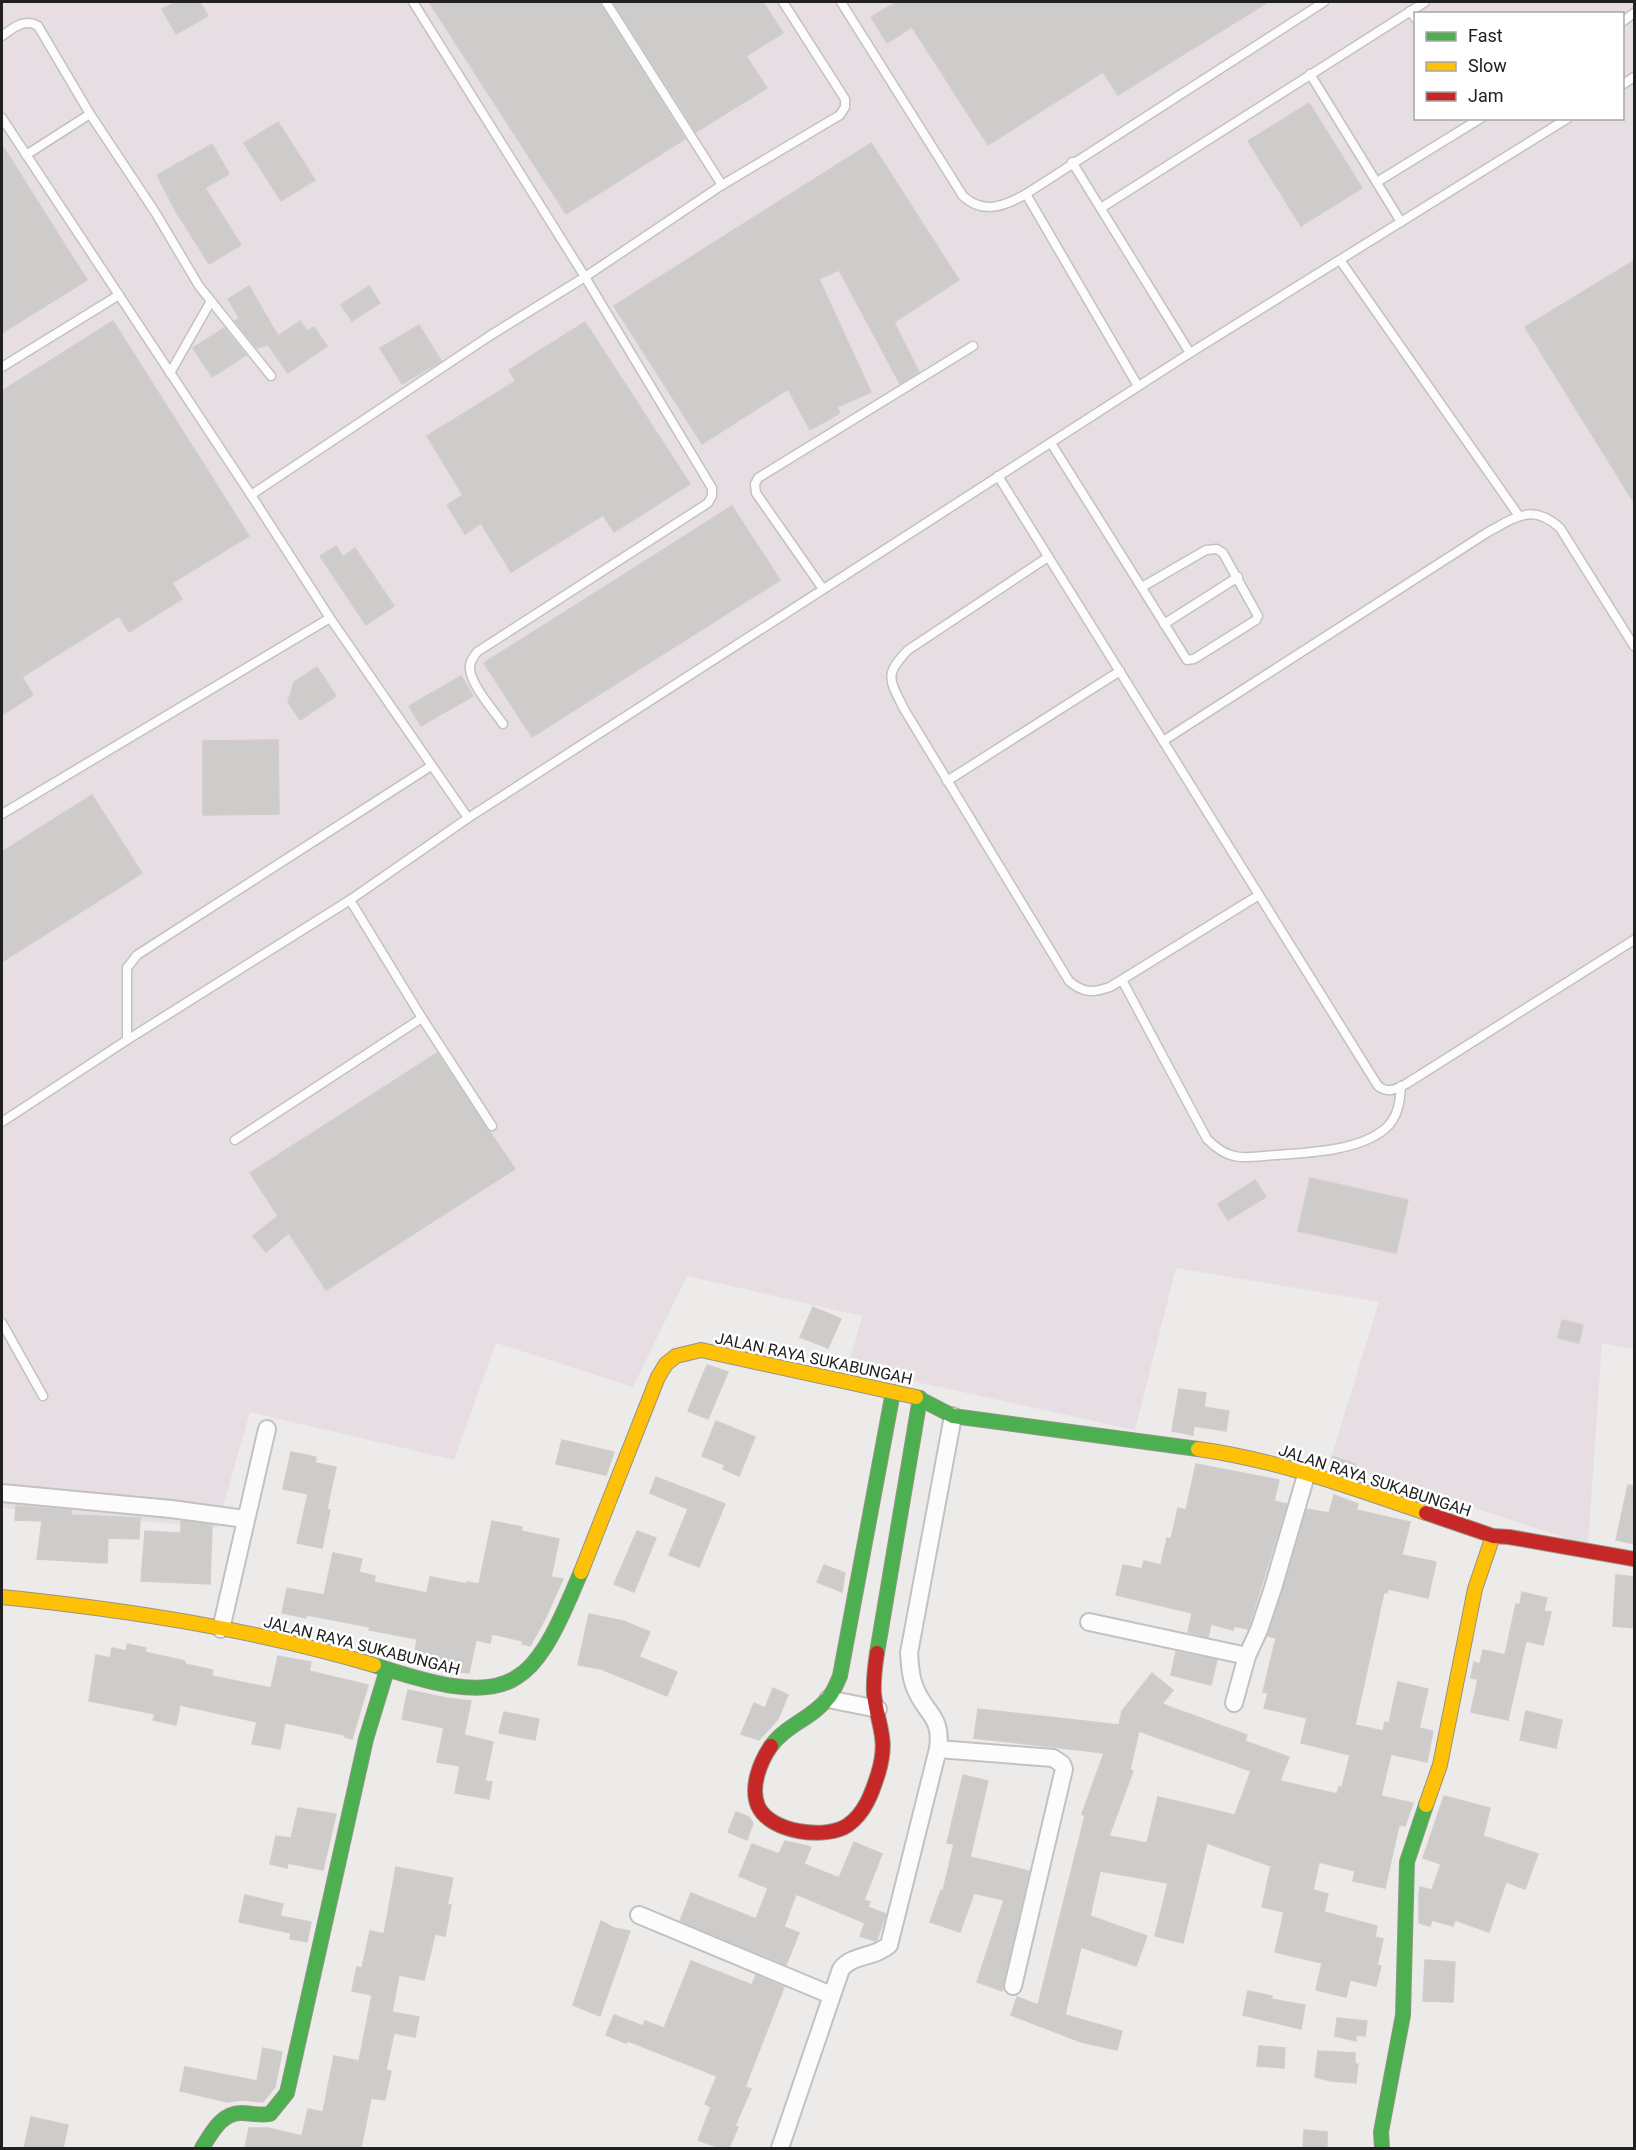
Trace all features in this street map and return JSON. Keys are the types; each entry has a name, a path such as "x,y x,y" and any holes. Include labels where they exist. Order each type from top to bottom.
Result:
{"street":[{"name":"JALAN RAYA SUKABUNGAH","path":"2,1597 98,1607 221,1629 290,1643 387,1670 458,1686 482,1688 511,1682 541,1656 598,1538 652,1386 664,1365 681,1353 701,1350 920,1398 953,1416 1227,1453 1307,1472 1493,1536 1635,1559"},
{"path":"893,1392 840,1676 828,1700 782,1733 770,1748 757,1779 755,1794 757,1808 768,1818 796,1830 833,1832 856,1819 869,1800 885,1745 884,1730 873,1682 920,1398"},
{"path":"780,2148 841,1969 846,1962 874,1954 889,1946 938,1749 939,1729 936,1720 914,1688 909,1653 953,1416"},
{"path":"221,1629 267,1429"},
{"path":"1234,1703 1247,1656 1270,1599 1307,1472"},
{"path":"2,1493 171,1509 245,1519"},
{"path":"1382,2148 1381,2132 1403,2015 1407,1862 1440,1765 1475,1590 1493,1536"},
{"path":"1089,1622 1247,1656"},
{"path":"202,2148 221,2122 231,2114 270,2114 282,2100 290,2085 366,1739 387,1670"},
{"path":"828,1700 878,1709"},
{"path":"938,1749 1053,1758 1062,1764 1064,1769 1013,1986"},
{"path":"639,1915 831,1995"}],"lane":[{"path":"413,2 585,276 712,485 712,496 708,503 477,652 471,660 472,678 503,724"},
{"path":"606,2 722,186"},
{"path":"251,495 491,335 722,186 840,115 845,107 845,99 783,2"},
{"path":"841,2 963,196 978,206 991,208 1008,204 1026,194 1072,162 1324,2"},
{"path":"1101,208 1425,2"},
{"path":"1410,11 1414,16"},
{"path":"2,36 21,23 38,26 90,114 138,184 199,286 271,376"},
{"path":"1310,74 1401,222"},
{"path":"26,155 90,114"},
{"path":"2,118 330,618 468,818"},
{"path":"1377,182 1476,120"},
{"path":"2,1122 127,1040 350,900 468,818 1138,386 1565,120"},
{"path":"1072,162 1190,353"},
{"path":"1026,194 1138,386"},
{"path":"1340,260 1519,516"},
{"path":"2,367 119,295"},
{"path":"170,373 211,301"},
{"path":"824,589 756,493 755,484 758,478 973,346"},
{"path":"1051,443 1185,658 1189,661 1256,620 1257,612 1238,578 1223,553 1213,548 1142,587"},
{"path":"998,476 1378,1086 1384,1090 1392,1090 1401,1086 1635,940"},
{"path":"1163,741 1488,532 1519,516 1536,513 1549,518 1560,528 1635,646"},
{"path":"1048,557 908,650 891,671 892,686 904,709 1069,981 1086,992 1103,990 1259,895"},
{"path":"1164,624 1238,578"},
{"path":"2,814 330,618"},
{"path":"947,781 1120,671"},
{"path":"127,1040 127,968 137,955 431,766"},
{"path":"350,900 422,1018 492,1126"},
{"path":"1122,980 1200,1129 1216,1147 1231,1156 1245,1158 1316,1152 1355,1143 1377,1135 1388,1127 1394,1117 1399,1105 1401,1086"},
{"path":"235,1140 422,1018"},
{"path":"2,1323 43,1396"}],"shaded area":[{"path":"2,2 1634,2 1634,1349 1602,1343 1588,1545 1330,1461 1379,1302 1176,1268 1135,1430 848,1367 862,1316 687,1276 633,1387 496,1343 454,1460 250,1412 217,1528 2,1508"}],"building":[{"path":"176,2 200,2 208,16 176,34 162,9"},
{"path":"429,2 600,2 685,139 566,214"},
{"path":"613,2 763,2 783,33 746,56 767,88 696,132"},
{"path":"897,2 1268,2 1118,95 1103,72 988,145 912,27 887,43 871,17"},
{"path":"1309,103 1362,188 1301,226 1248,141"},
{"path":"278,122 315,180 281,201 244,143"},
{"path":"871,143 959,280 894,322 919,372 900,384 839,270 819,279 871,392 837,407 840,413 810,430 788,389 702,444 614,306"},
{"path":"212,144 229,174 205,188 241,245 209,264 175,210 157,175"},
{"path":"2,145 87,280 2,333"},
{"path":"1635,260 1635,504 1525,327"},
{"path":"249,286 278,336 300,321 307,331 314,327 327,346 288,373 268,345 257,348 235,321 239,318 228,299"},
{"path":"369,286 380,303 352,321 341,305"},
{"path":"113,321 249,536 172,583 182,599 129,632 119,616 22,677 33,695 2,715 2,391"},
{"path":"585,322 690,484 614,532 603,515 511,572 481,523 465,534 447,505 463,495 427,436 516,381 509,370"},
{"path":"419,325 441,361 402,384 380,348"},
{"path":"224,328 246,355 212,377 193,348"},
{"path":"732,506 780,580 532,737 484,663"},
{"path":"336,546 343,557 355,548 394,606 366,625 320,556"},
{"path":"317,667 336,696 300,720 288,702 294,682"},
{"path":"461,676 473,696 421,726 409,706"},
{"path":"278,740 279,814 203,815 203,741"},
{"path":"92,795 142,873 2,962 2,852"},
{"path":"437,1053 515,1169 326,1290 289,1233 266,1252 253,1236 278,1216 250,1173"},
{"path":"1310,1178 1408,1200 1396,1253 1298,1231"},
{"path":"1255,1180 1266,1197 1228,1220 1218,1204"},
{"path":"813,1307 841,1319 828,1348 800,1337"},
{"path":"1562,1320 1583,1325 1579,1343 1558,1338"},
{"path":"707,1365 728,1372 708,1419 688,1411"},
{"path":"1179,1389 1206,1393 1204,1407 1229,1411 1226,1431 1194,1426 1193,1435 1172,1431"},
{"path":"716,1421 755,1437 739,1476 723,1469 725,1465 702,1456"},
{"path":"562,1440 614,1452 606,1475 556,1464"},
{"path":"291,1452 316,1457 315,1463 336,1467 322,1548 297,1543 308,1494 283,1489"},
{"path":"1333,1457 1355,1464 1352,1473 1330,1466"},
{"path":"1196,1464 1279,1480 1274,1501 1287,1504 1248,1629 1234,1626 1233,1630 1211,1624 1208,1637 1188,1632 1192,1613 1116,1595 1123,1565 1142,1569 1144,1561 1161,1565 1167,1538 1171,1539 1178,1508 1186,1510"},
{"path":"656,1477 725,1504 699,1567 669,1555 688,1509 650,1493"},
{"path":"1628,1485 1635,1486 1635,1544 1616,1540"},
{"path":"1334,1495 1358,1504 1356,1510 1410,1522 1402,1555 1436,1562 1428,1598 1388,1589 1387,1593 1384,1592 1355,1725 1383,1731 1385,1722 1389,1723 1398,1682 1428,1689 1419,1728 1433,1731 1427,1762 1391,1754 1381,1796 1413,1803 1405,1826 1399,1825 1385,1888 1353,1881 1355,1871 1319,1862 1313,1890 1328,1894 1324,1912 1377,1926 1375,1937 1383,1939 1377,1965 1381,1966 1376,1986 1350,1980 1346,1997 1316,1990 1322,1963 1275,1952 1284,1912 1262,1907 1271,1866 1207,1843 1183,1943 1155,1936 1168,1883 1100,1871 1090,1916 1147,1936 1136,1966 1081,1947 1065,2015 1122,2031 1117,2050 1081,2042 1011,2015 1017,1997 1038,2005 1085,1816 1082,1814 1104,1753 974,1738 978,1709 1119,1725 1122,1711 1152,1673 1173,1690 1162,1704 1247,1735 1245,1741 1289,1757 1280,1781 1337,1794 1339,1787 1342,1787 1350,1755 1301,1743 1307,1718 1264,1708 1268,1693 1263,1692 1276,1638 1268,1636 1307,1509 1329,1513","holes":["1139,1731 1251,1771 1235,1815 1158,1797 1147,1843 1109,1836 1133,1771 1130,1770"]},
{"path":"16,1506 71,1510 71,1515 140,1518 139,1539 108,1538 107,1563 37,1559 42,1521 15,1520"},
{"path":"181,1521 212,1525 210,1584 141,1581 145,1531 181,1533"},
{"path":"492,1521 522,1527 521,1531 559,1539 551,1577 563,1579 530,1646 522,1644 523,1641 492,1634 490,1643 476,1640 469,1673 451,1671 452,1668 439,1665 439,1662 414,1657 417,1639 369,1630 370,1627 307,1615 306,1618 282,1613 287,1588 324,1595 333,1553 362,1559 359,1572 375,1576 374,1582 427,1593 430,1577 479,1584"},
{"path":"637,1531 656,1538 634,1592 614,1584"},
{"path":"824,1565 845,1573 842,1592 817,1582"},
{"path":"1616,1575 1635,1577 1635,1628 1613,1626"},
{"path":"1522,1592 1547,1598 1544,1611 1551,1612 1543,1645 1526,1641 1508,1720 1471,1712 1478,1679 1471,1678 1474,1662 1480,1664 1483,1650 1505,1655 1516,1604 1520,1605"},
{"path":"589,1614 623,1621 650,1632 639,1657 677,1672 667,1696 601,1669 578,1665"},
{"path":"127,1644 146,1648 145,1652 213,1670 212,1676 271,1688 278,1656 311,1662 309,1671 368,1685 352,1739 345,1735 285,1723 280,1749 252,1744 257,1722 180,1705 176,1725 153,1720 155,1714 89,1701 96,1655 110,1658 112,1648 126,1651"},
{"path":"1176,1652 1217,1660 1211,1685 1171,1675"},
{"path":"773,1688 788,1695 778,1719 759,1740 741,1734 754,1703 765,1708"},
{"path":"408,1690 471,1701 464,1735 493,1742 485,1781 492,1782 489,1799 455,1793 460,1766 437,1762 444,1728 402,1719"},
{"path":"1526,1711 1562,1720 1556,1748 1520,1740"},
{"path":"504,1712 539,1719 535,1740 499,1733"},
{"path":"963,1775 988,1781 970,1857 1029,1871 1002,1991 977,1982 1004,1900 974,1893 960,1932 930,1922 941,1890 943,1891 954,1844 947,1843"},
{"path":"1444,1796 1490,1808 1483,1836 1538,1854 1525,1889 1506,1882 1489,1932 1455,1920 1453,1926 1432,1920 1430,1926 1419,1923 1420,1887 1432,1890 1441,1864 1423,1858"},
{"path":"298,1808 336,1814 323,1870 288,1863 287,1868 270,1864 276,1836 291,1838"},
{"path":"736,1812 749,1817 753,1823 747,1840 728,1832"},
{"path":"785,1841 811,1847 804,1864 839,1878 854,1842 882,1854 864,1900 870,1902 868,1907 886,1914 877,1940 860,1936 865,1923 796,1894 784,1927 799,1933 786,1965 680,1921 691,1893 756,1919 768,1888 739,1876 752,1844 779,1854"},
{"path":"396,1867 453,1878 447,1905 451,1905 445,1936 435,1934 424,1980 399,1975 392,2012 419,2017 415,2037 394,2033 386,2070 391,2071 385,2100 371,2098 361,2148 245,2148 249,2128 268,2128 302,2136 308,2109 323,2112 334,2056 359,2061 372,1995 352,1991 357,1967 362,1968 370,1931 384,1934"},
{"path":"245,1895 283,1904 280,1916 311,1922 307,1942 290,1939 291,1933 239,1922"},
{"path":"601,1921 614,1928 630,1931 600,2016 573,2005"},
{"path":"1425,1960 1455,1962 1453,2002 1423,2001"},
{"path":"691,1961 752,1985 756,1975 784,1987 745,2087 751,2089 735,2126 738,2127 729,2148 720,2148 698,2140 711,2107 705,2104 717,2076 628,2041 626,2043 606,2035 614,2015 643,2026 645,2021 664,2028"},
{"path":"1248,1991 1272,1996 1271,1999 1305,2005 1301,2029 1243,2015"},
{"path":"1337,2018 1367,2021 1365,2036 1356,2035 1356,2041 1335,2036"},
{"path":"1259,2046 1285,2048 1284,2068 1257,2066"},
{"path":"263,2048 282,2052 275,2087 263,2102 241,2100 227,2102 180,2091 185,2067 257,2081"},
{"path":"1318,2051 1355,2053 1355,2064 1358,2064 1356,2083 1315,2077"},
{"path":"31,2117 68,2125 63,2148 24,2148"},
{"path":"1304,2130 1327,2132 1327,2148 1303,2148"}],"traffic: fast":[{"path":"771,1746 784,1732 823,1704 840,1676 893,1392"},
{"path":"916,1397 953,1416 1198,1449"},
{"path":"877,1653 920,1398"},
{"path":"374,1665 446,1685 485,1687 502,1684 521,1674 539,1655 560,1620 581,1572"},
{"path":"202,2148 217,2125 228,2116 241,2113 270,2114 287,2093 366,1739 387,1670"},
{"path":"1382,2148 1381,2132 1403,2015 1407,1862 1426,1805"}],"traffic: slow":[{"path":"581,1572 658,1377 666,1364 676,1356 701,1350 916,1397"},
{"path":"1198,1449 1285,1467 1426,1513"},
{"path":"1426,1805 1440,1765 1475,1589 1493,1536"},
{"path":"2,1597 190,1622 283,1641 374,1665"}],"traffic: jam":[{"path":"1426,1513 1493,1536 1634,1559"},
{"path":"771,1746 760,1767 755,1791 758,1806 764,1815 786,1828 813,1833 839,1830 854,1820 870,1795 883,1751 874,1689 877,1653"}]}
